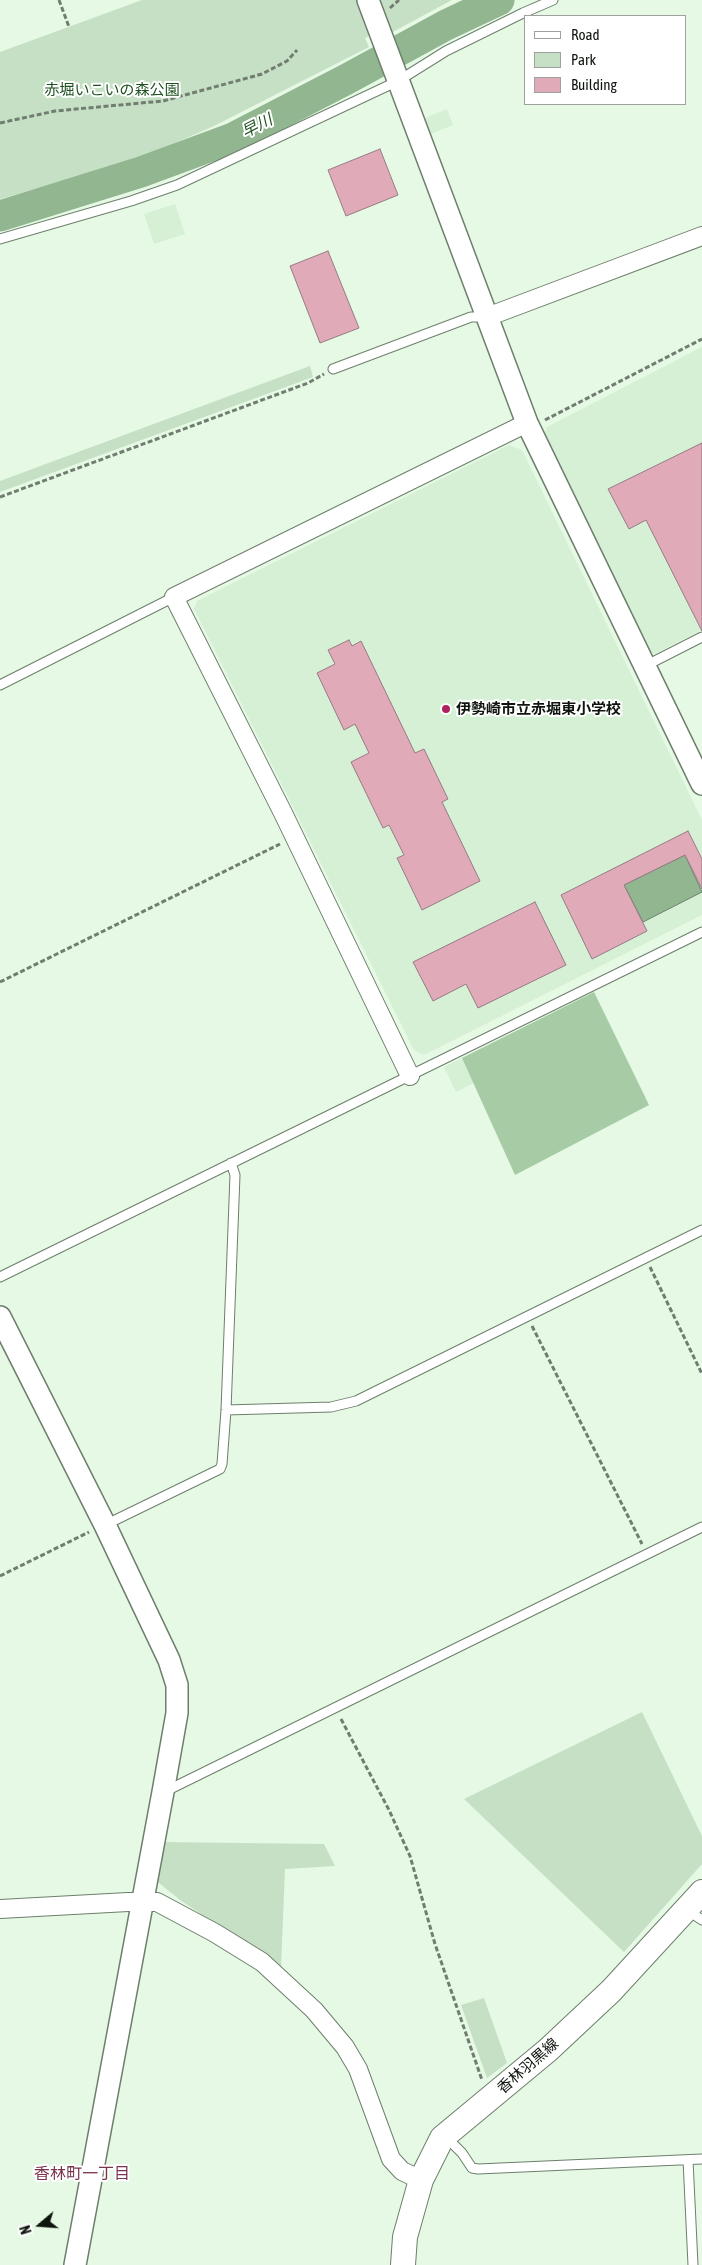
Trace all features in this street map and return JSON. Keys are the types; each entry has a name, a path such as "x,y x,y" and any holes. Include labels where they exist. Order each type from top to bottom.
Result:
{"main road":[{"name":"香林羽黒線","path":"403,2265 405,2237 421,2180 442,2138 548,2050 694,1915 702,1892"}],"street":[{"path":"368,0 527,423 702,784"},
{"path":"487,316 702,236"},
{"path":"410,1076 294,836 174,598 527,423"},
{"path":"0,1318 105,1525 175,1673 177,1685 176,1713 163,1792 75,2265"},
{"path":"0,1909 157,1902 176,1911 262,1962 314,2010 353,2057 391,2159 402,2171 421,2180"}],"lane":[{"path":"0,239 131,201 177,185 397,77 523,12 553,0"},
{"path":"333,369 471,317 487,316"},
{"path":"0,685 174,598"},
{"path":"644,666 702,638"},
{"path":"0,1277 702,932"},
{"path":"105,1525 220,1469 222,1464 226,1410 235,1175 232,1163"},
{"path":"226,1410 332,1406 356,1401 702,1230"},
{"path":"163,1792 702,1527"},
{"path":"442,2138 454,2144 472,2168 478,2169 702,2159"},
{"path":"688,2160 693,2265"}],"path":[{"path":"59,0 70,27"},
{"path":"386,12 399,0"},
{"path":"0,123 55,111 163,101 262,74 287,61 297,50"},
{"path":"527,423 548,419 702,338"},
{"path":"0,497 308,383 333,369"},
{"path":"0,982 294,836"},
{"path":"646,1258 702,1374"},
{"path":"528,1316 647,1554"},
{"path":"0,1576 105,1525"},
{"path":"335,1708 410,1856 435,1944 489,2099"}],"shaded area":[{"path":"447,109 453,125 431,134 425,118"},
{"path":"175,204 185,234 154,244 144,214"},
{"path":"702,347 702,630 654,654 645,648 543,439 547,427"},
{"name":"伊勢崎市立赤堀東小学校","path":"509,445 522,450 702,820 702,915 424,1055 414,1050 194,609 197,601"},
{"path":"685,855 702,892 643,922 624,885"},
{"path":"594,992 649,1105 515,1175 462,1058"},
{"path":"462,1058 474,1083 456,1092 444,1067"}],"green space":[{"name":"赤堀いこいの森公園","path":"142,0 452,0 391,33 373,34 365,38 369,47 212,127 133,161 0,199 0,52"},
{"path":"310,366 313,377 0,492 0,481"},
{"path":"642,1712 702,1836 702,1864 624,1952 464,1799"},
{"path":"161,1842 324,1844 335,1866 285,1869 281,1967 180,1900 153,1878"},
{"path":"484,1998 507,2063 487,2078 461,2005"}],"building":[{"path":"380,149 398,195 346,216 328,170"},
{"path":"328,251 359,328 320,343 290,266"},
{"path":"702,443 702,631 646,520 629,529 608,489"},
{"path":"349,640 352,646 361,641 415,753 424,749 448,799 442,802 480,881 422,910 397,858 404,855 389,825 383,828 351,762 369,753 355,724 344,730 317,673 335,664 328,650"},
{"path":"688,831 702,859 702,889 685,855 624,885 647,931 592,959 561,895"},
{"path":"535,902 566,965 478,1008 466,984 433,1001 413,962"}],"waterway":[{"name":"早川","path":"0,216 141,172 233,138 446,25 499,0"}],"place":[{"name":"伊勢崎市立赤堀東小学校","path":"446,709"}],"district":[{"name":"香林町一丁目","path":"82,2174"}]}
